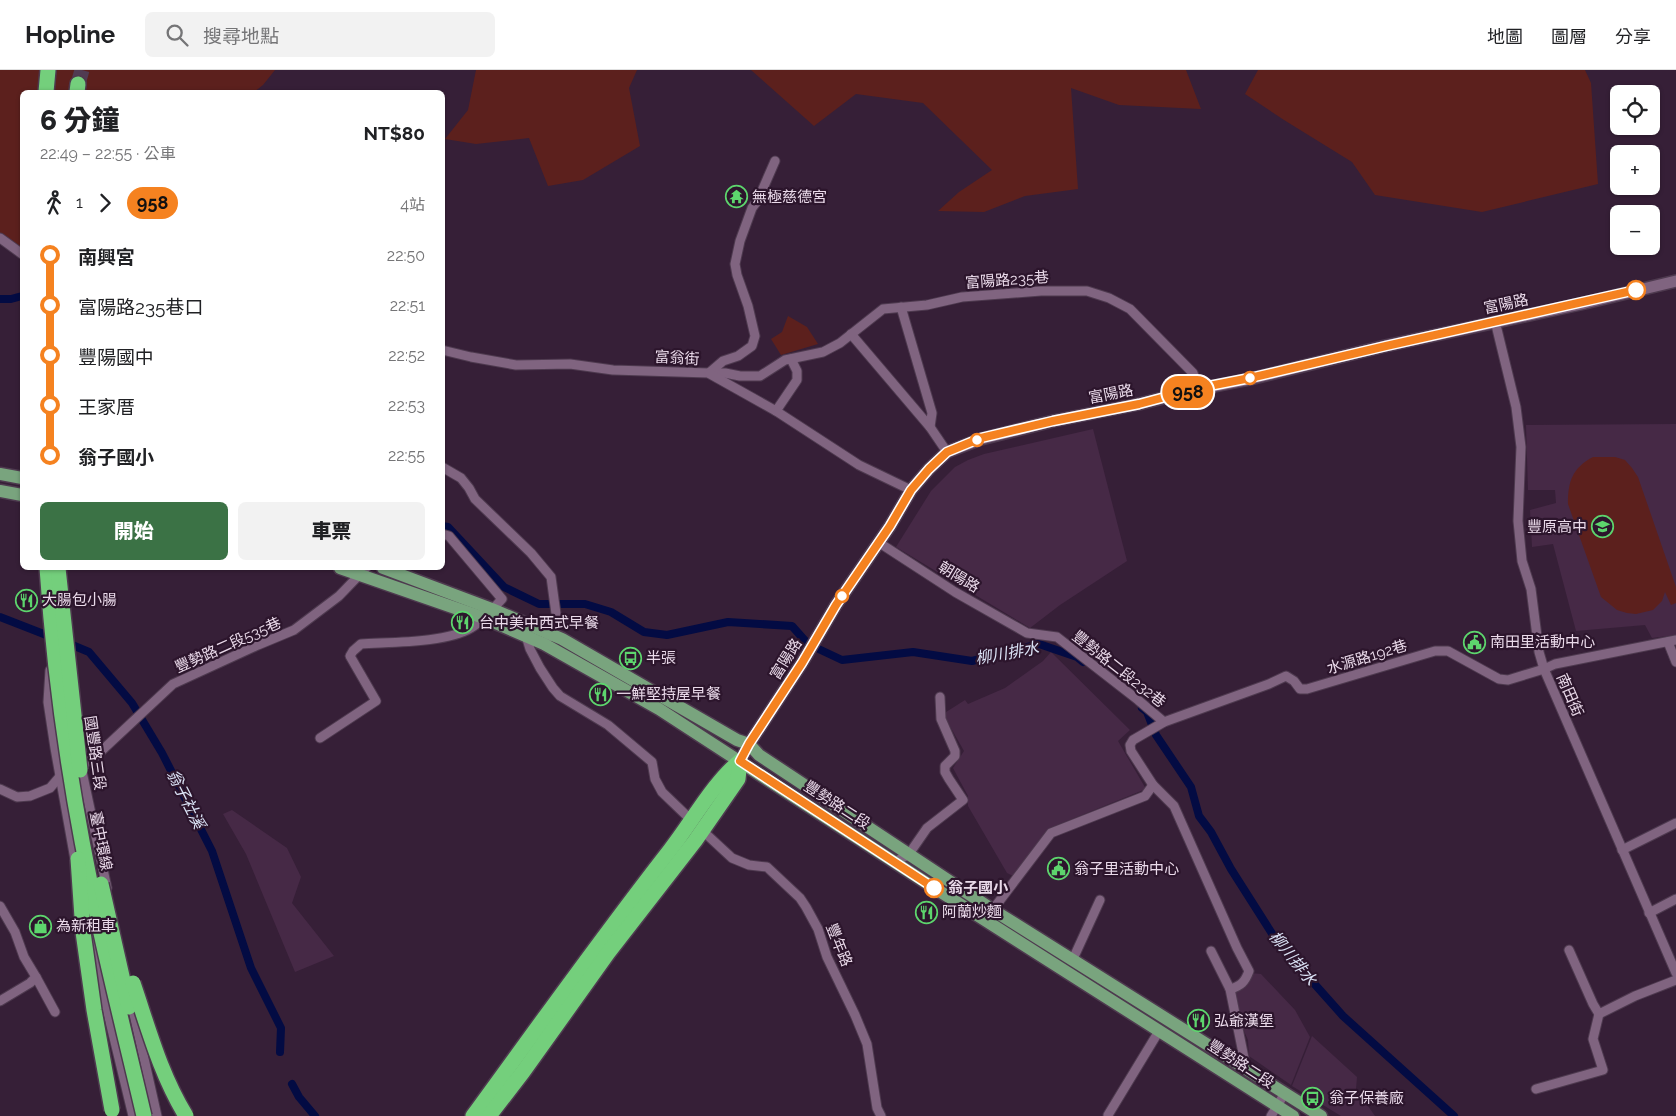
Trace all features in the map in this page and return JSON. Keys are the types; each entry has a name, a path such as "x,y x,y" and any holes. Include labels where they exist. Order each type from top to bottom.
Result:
{"highway":[{"path":"46,90 48,70"},
{"name":"臺中環線","path":"48,570 64,731 73,787 99,924 144,1116"},
{"name":"臺中環線","path":"59,570 79,764 100,881 156,1116"},
{"path":"489,1116 523,1072 603,949 727,771 740,761"},
{"path":"70,771 98,928 144,1116"},
{"path":"73,787 83,932 94,1010 114,1116"},
{"path":"100,881 156,1055 171,1092 186,1116"},
{"path":"474,1116 603,949"}],"main road":[{"path":"0,474 20,478"},
{"path":"2,491 20,495"},
{"name":"豐勢路二段","path":"389,570 547,639 588,654 737,740 749,744 760,755 993,910 1321,1116"},
{"name":"豐勢路二段","path":"363,571 488,614 526,636 547,639 1159,1031 1274,1111 1293,1116"}],"street":[{"path":"709,373 723,361 738,356 752,346 755,336 735,264 740,241 752,208 758,200 774,162"},
{"path":"0,238 20,253"},
{"name":"富陽路","path":"740,761 836,605 900,511 911,490 947,452 981,438 1062,419 1139,404 1199,388 1250,378 1495,321 1585,303 1676,281"},
{"name":"富陽路235巷","path":"709,373 725,372 740,376 760,376 785,360 823,352 851,334 883,309 927,304 962,296 1041,291 1087,291 1109,298 1130,309 1193,373 1199,388"},
{"path":"901,308 932,412 930,427"},
{"name":"南田街","path":"1495,321 1517,415 1521,447 1518,521 1520,545 1522,561 1531,589 1544,669 1676,973"},
{"path":"851,334 930,427 947,452"},
{"name":"富翁街","path":"445,351 516,365 570,364 613,370 709,373 776,411 859,466 911,490"},
{"path":"776,411 797,380 796,371 791,359"},
{"path":"445,469 460,478 469,488 475,499 526,548 551,576 557,621 547,639"},
{"path":"2,491 15,496 20,501"},
{"path":"320,738 376,701 350,656 361,644 438,639 469,630 502,599 449,536 445,535"},
{"name":"朝陽路","path":"878,542 955,592 1027,633"},
{"name":"國豐路三段","path":"40,570 51,675 59,696 70,771 86,921 133,1116"},
{"name":"國豐路三段","path":"59,570 68,647 70,771 156,1116"},
{"name":"豐勢路二段535巷","path":"0,789 17,797 30,796 50,788 70,771 97,755 178,681 258,644 294,630 339,596 363,571"},
{"name":"豐勢路二段232巷","path":"1027,633 1056,637 1132,694 1164,722"},
{"path":"526,636 530,649 540,668 560,696 598,717 652,762 655,779 659,788 665,797 688,818"},
{"name":"水源路192巷","path":"1153,785 1132,752 1130,745 1133,740 1164,722 1286,676 1294,681 1300,689 1307,689 1435,652 1448,651 1499,679 1508,680 1555,664 1672,641 1676,662"},
{"path":"895,862 909,854 927,828 963,800 945,772 945,766 955,756 955,751 941,719 940,696"},
{"path":"985,920 1051,832 1145,796 1153,785 1174,806 1249,971 1246,980 1239,987 1230,989"},
{"path":"1622,850 1676,823"},
{"name":"豐年路","path":"705,833 736,860 748,865 767,867 800,898 806,907 818,929 827,957 867,1044 881,1116"},
{"path":"1649,913 1676,899"},
{"path":"1073,959 1100,900"},
{"path":"0,906 15,932 24,957 55,1012"},
{"path":"1536,1089 1603,1070 1593,1039 1599,1014 1569,950"},
{"path":"1211,951 1230,989 1244,1058 1240,1064"},
{"path":"0,1001 30,983 36,977"},
{"path":"1599,1014 1635,996 1676,980"},
{"path":"1108,1115 1159,1031"},
{"path":"1274,1111 1285,1093"}],"shaded area":[{"path":"0,70 275,70 257,90 20,90 20,251 12,241 0,233"},
{"path":"476,70 637,70 629,88 640,146 583,180 548,186 529,138 476,144 445,139 468,110"},
{"path":"751,70 1186,70 1201,109 1119,105 1071,88 1078,189 1025,196 984,212 938,211 959,192 992,170 923,103 856,94 814,126"},
{"path":"1258,70 1585,70 1591,83 1598,184 1482,212 1375,195 1352,162 1245,94"},
{"path":"788,316 807,327 818,344 781,355 771,339 782,332"},
{"name":"豐原高中","path":"1676,424 1676,635 1652,638 1645,625 1576,631 1553,544 1532,547 1530,510 1556,503 1555,490 1528,490 1526,425"},
{"path":"1093,429 1127,561 1060,605 1030,628 896,547 931,491 955,467 984,454"},
{"path":"1593,457 1615,457 1625,460 1638,477 1676,587 1676,603 1671,605 1665,592 1662,601 1653,610 1636,614 1617,610 1601,597 1568,504 1570,482 1573,476 1580,466"},
{"name":"翁子國小","path":"1051,652 1130,730 1118,741 1146,789 1050,828 1015,877 1007,873 968,806 968,796 953,768 964,751 943,714 965,700 968,704 1005,688 1043,661"},
{"path":"232,810 287,848 301,877 292,903 334,956 295,972 246,854 223,814"},
{"path":"1251,973 1261,974 1295,1010 1310,1037 1291,1085 1249,1056 1248,1040 1241,1024 1232,989"},
{"path":"1312,1036 1357,1077 1356,1089 1375,1116 1341,1116 1292,1086"}],"waterway":[{"path":"0,299 20,297"},
{"name":"柳川排水","path":"445,526 448,527 504,587 539,604 585,604 611,612 644,632 667,635 728,622 792,626 808,644 842,660 913,652 972,661 1039,644 1077,657 1083,662"},
{"name":"翁子社溪","path":"0,617 54,638"},
{"name":"翁子社溪","path":"65,642 89,652 132,703 162,753 212,851 251,968 281,1028 280,1052"},
{"name":"柳川排水","path":"1142,708 1147,712 1156,735 1191,787 1199,816 1211,832 1231,869 1278,943 1343,1016 1454,1116"},
{"name":"翁子社溪","path":"292,1084 299,1097 315,1116"}],"tunnel":[{"path":"78,84 82,70"}],"bus line":[{"name":"958","path":"934,888 740,761 836,605 900,511 911,490 941,457 947,452 981,438 1139,404 1199,388 1250,378 1495,321 1585,303 1636,290"}],"place":[{"name":"無極慈德宮","path":"736,197"},
{"name":"豐原高中","path":"1603,527"},
{"name":"大腸包小腸","path":"26,600"},
{"name":"台中美中西式早餐","path":"463,623"},
{"name":"南田里活動中心","path":"1474,642"},
{"name":"半張","path":"630,658"},
{"name":"一鮮堅持屋早餐","path":"600,694"},
{"name":"翁子里活動中心","path":"1058,869"},
{"name":"翁子國小","path":"934,888"},
{"name":"阿蘭炒麵","path":"926,912"},
{"name":"為新租車","path":"40,926"},
{"name":"弘爺漢堡","path":"1198,1021"},
{"name":"翁子保養廠","path":"1313,1098"}]}
